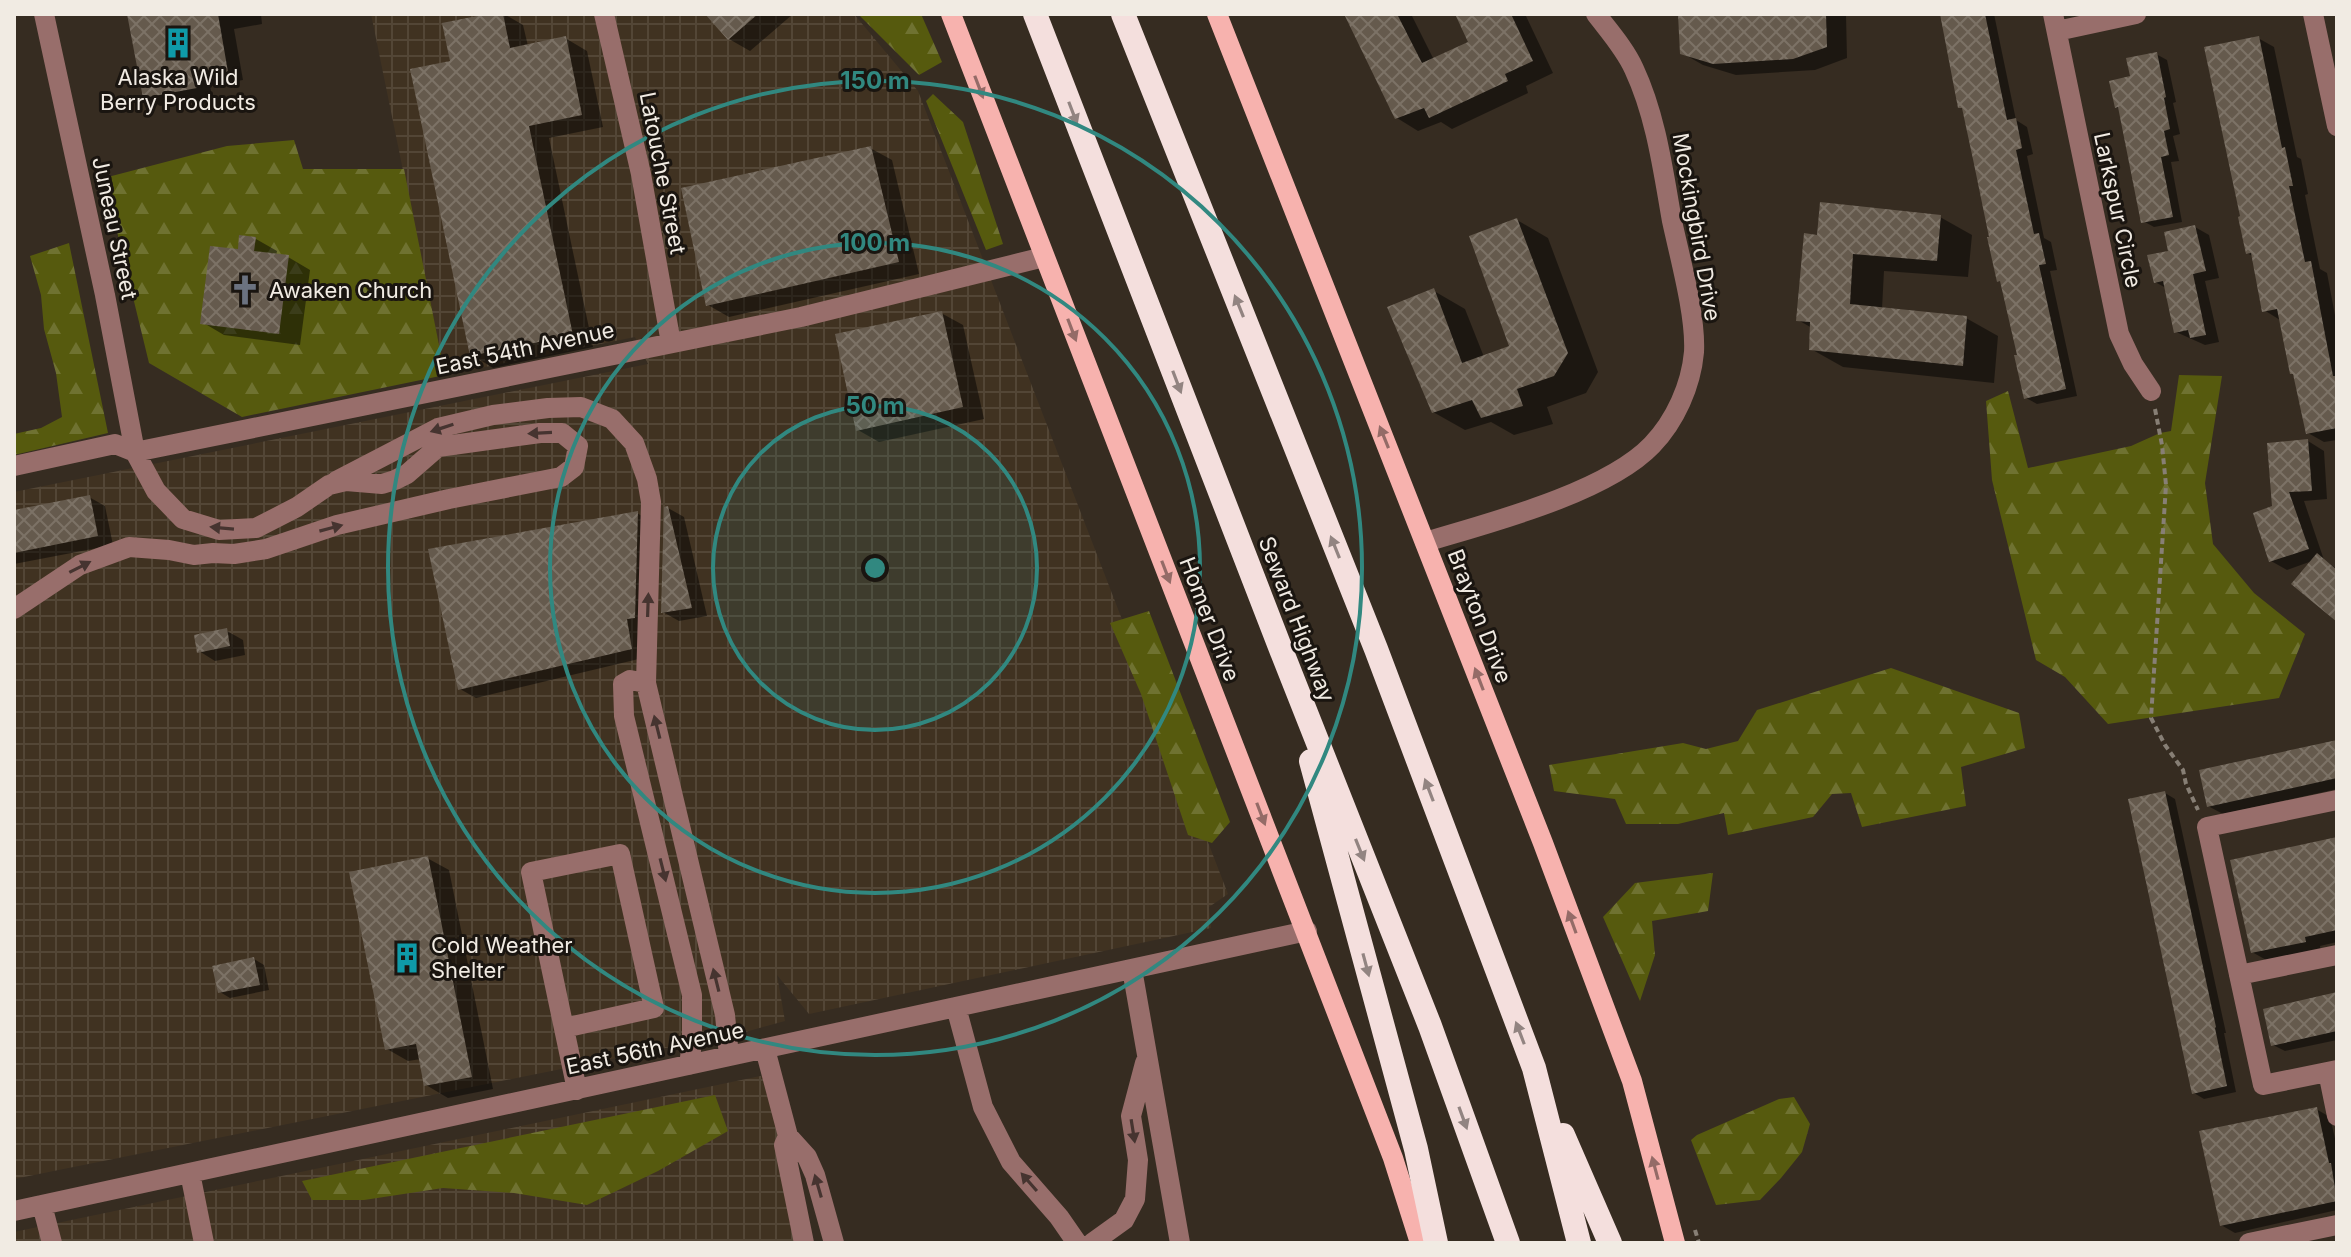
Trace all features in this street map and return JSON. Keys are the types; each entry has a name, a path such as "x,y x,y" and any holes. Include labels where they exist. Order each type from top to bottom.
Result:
{"highway":[{"name":"Seward Highway","path":"1035,14 1430,1026 1508,1243"},
{"path":"1123,14 1376,649 1534,1068 1610,1243"},
{"path":"1280,647 1416,1149 1436,1243"},
{"path":"1534,1068 1579,1243"}],"main road":[{"name":"Homer Drive","path":"951,14 1307,931 1393,1158 1420,1243"},
{"name":"Brayton Drive","path":"1217,14 1543,843 1632,1081 1675,1243"}],"street":[{"name":"Juneau Street","path":"44,14 105,295 135,452 156,491 183,519 219,530 256,528 297,507 329,485 438,428 493,415 581,407 612,419 634,443 647,479 651,502 646,683 725,1015 729,1056"},
{"name":"Latouche Street","path":"604,14 641,174 671,343"},
{"name":"Mockingbird Drive","path":"1425,542 1516,515 1587,486 1628,465 1652,445 1667,426 1687,387 1694,351 1690,314 1654,124 1633,67 1596,14"},
{"path":"2055,22 2136,14"},
{"path":"2313,14 2337,126"},
{"name":"Larkspur Circle","path":"2055,22 2119,334 2133,364 2151,391"},
{"name":"East 54th Avenue","path":"14,466 115,444 135,452 816,313 1044,257"},
{"path":"14,609 80,565 129,547 194,555 266,549 337,525 561,477 574,467 578,446 562,433 504,436 438,447 407,474 382,484 346,481 329,485"},
{"path":"646,683 630,680 623,684 622,700 692,995 689,1065"},
{"path":"2337,800 2207,827 2263,1085 2332,1071 2337,1116"},
{"path":"564,1028 654,1008 620,854 531,872 577,1090"},
{"name":"East 56th Avenue","path":"14,1211 1307,931"},
{"path":"2239,975 2337,955"},
{"path":"1132,969 1180,1243"},
{"path":"956,1007 983,1107 997,1135 1011,1162 1059,1217 1077,1243"},
{"path":"765,1049 788,1136 807,1157 815,1175 834,1243"},
{"path":"1092,1243 1124,1220 1135,1199 1138,1160 1131,1116 1147,1056"},
{"path":"788,1136 784,1145 804,1243"},
{"path":"190,1173 204,1243"},
{"path":"42,1205 52,1243"},
{"path":"2249,1243 2337,1225"}],"path":[{"path":"2151,391 2166,485 2151,718 2183,770 2186,784 2207,830"}],"shaded area":[{"path":"371,14 854,14 918,91 1228,894 1209,907 1211,928 809,1014 777,975 785,1021 745,1032 14,1179 14,492 648,364 635,337 445,375"},
{"path":"775,1073 809,1243 14,1243 14,1232"}],"green space":[{"path":"858,14 921,14 942,62 919,75"},
{"path":"933,94 963,122 1003,244 986,250 926,101"},
{"path":"294,140 303,169 404,169 445,375 242,417 149,363 104,178 227,146"},
{"path":"69,243 108,433 14,455 14,434 41,428 62,417 56,373 44,329 41,295 30,256"},
{"path":"2179,375 2222,376 2205,483 2213,544 2254,593 2305,634 2279,698 2108,724 2065,677 2036,660 1992,480 1986,401 2008,391 2028,468 2131,446 2171,431"},
{"path":"1149,611 1230,822 1212,843 1188,835 1141,694 1110,623"},
{"path":"1891,668 2019,713 2025,748 1961,767 1966,806 1862,827 1851,793 1832,794 1813,817 1728,835 1724,813 1678,824 1626,824 1615,799 1554,791 1549,765 1683,743 1706,749 1738,741 1757,710"},
{"path":"1713,873 1708,911 1652,921 1655,955 1640,1001 1603,917 1635,883"},
{"path":"715,1095 728,1131 658,1171 587,1205 514,1193 443,1188 364,1200 312,1200 302,1181"},
{"path":"1794,1097 1810,1124 1802,1152 1760,1200 1716,1205 1691,1140 1779,1099"}],"building":[{"name":"Alaska Wild Berry Products","path":"127,14 218,14 228,72 195,78 197,88 143,98"},
{"path":"503,14 510,48 566,36 582,115 529,126 573,335 470,356 410,69 450,61 442,23"},
{"path":"705,14 758,14 728,40"},
{"path":"1344,14 1397,14 1422,63 1468,42 1455,14 1511,14 1533,61 1505,74 1508,81 1429,118 1424,108 1395,119"},
{"path":"1678,14 1826,14 1827,47 1793,59 1713,64 1680,54"},
{"path":"1940,14 1985,14 2007,120 2016,118 2022,148 2016,150 2034,234 2039,233 2046,264 2039,265 2066,389 2024,399 2014,355 2017,355 2000,281 1997,282"},
{"path":"2259,36 2293,186 2289,186 2305,262 2311,261 2333,376 2337,376 2337,428 2306,434 2277,309 2262,312 2251,253 2246,254 2204,47"},
{"path":"2157,52 2170,129 2164,131 2169,155 2161,157 2173,217 2141,223 2118,107 2115,108 2109,81 2130,76 2126,58"},
{"path":"871,146 899,262 706,306 681,188"},
{"path":"1820,202 1941,215 1937,261 1853,254 1850,304 1967,316 1963,366 1809,350 1810,322 1796,321 1804,233 1817,235"},
{"path":"1517,218 1568,353 1554,376 1517,389 1523,406 1481,418 1472,400 1432,413 1387,307 1434,288 1462,363 1509,346 1469,236"},
{"path":"2195,225 2206,271 2193,274 2206,335 2190,338 2188,330 2174,333 2163,281 2154,283 2147,255 2168,251 2164,232"},
{"name":"Awaken Church","path":"239,235 256,237 254,251 289,255 279,334 200,324 210,246 238,249"},
{"path":"942,311 963,407 856,431 835,334"},
{"path":"2308,439 2312,491 2289,492 2309,549 2269,562 2253,513 2272,506 2267,443"},
{"path":"90,495 98,536 14,553 14,510"},
{"path":"668,506 692,608 661,613 664,507"},
{"path":"638,511 635,618 627,619 632,649 458,690 428,549"},
{"path":"2317,553 2337,570 2337,622 2291,584"},
{"path":"227,628 230,646 197,653 194,635"},
{"path":"2337,740 2337,778 2207,807 2199,770"},
{"path":"2165,791 2227,1086 2192,1094 2128,799"},
{"path":"2337,837 2337,930 2305,937 2306,942 2251,953 2230,860"},
{"name":"Cold Weather Shelter","path":"428,856 472,1077 424,1086 416,1044 385,1050 349,872"},
{"path":"254,957 260,985 218,993 212,966"},
{"path":"2337,992 2337,1031 2271,1046 2263,1009"},
{"path":"2317,1107 2337,1201 2220,1226 2199,1131"}],"place":[{"name":"Alaska Wild Berry Products","path":"178,43"},
{"name":"Awaken Church","path":"245,290"},
{"name":"Cold Weather Shelter","path":"407,958"}]}
